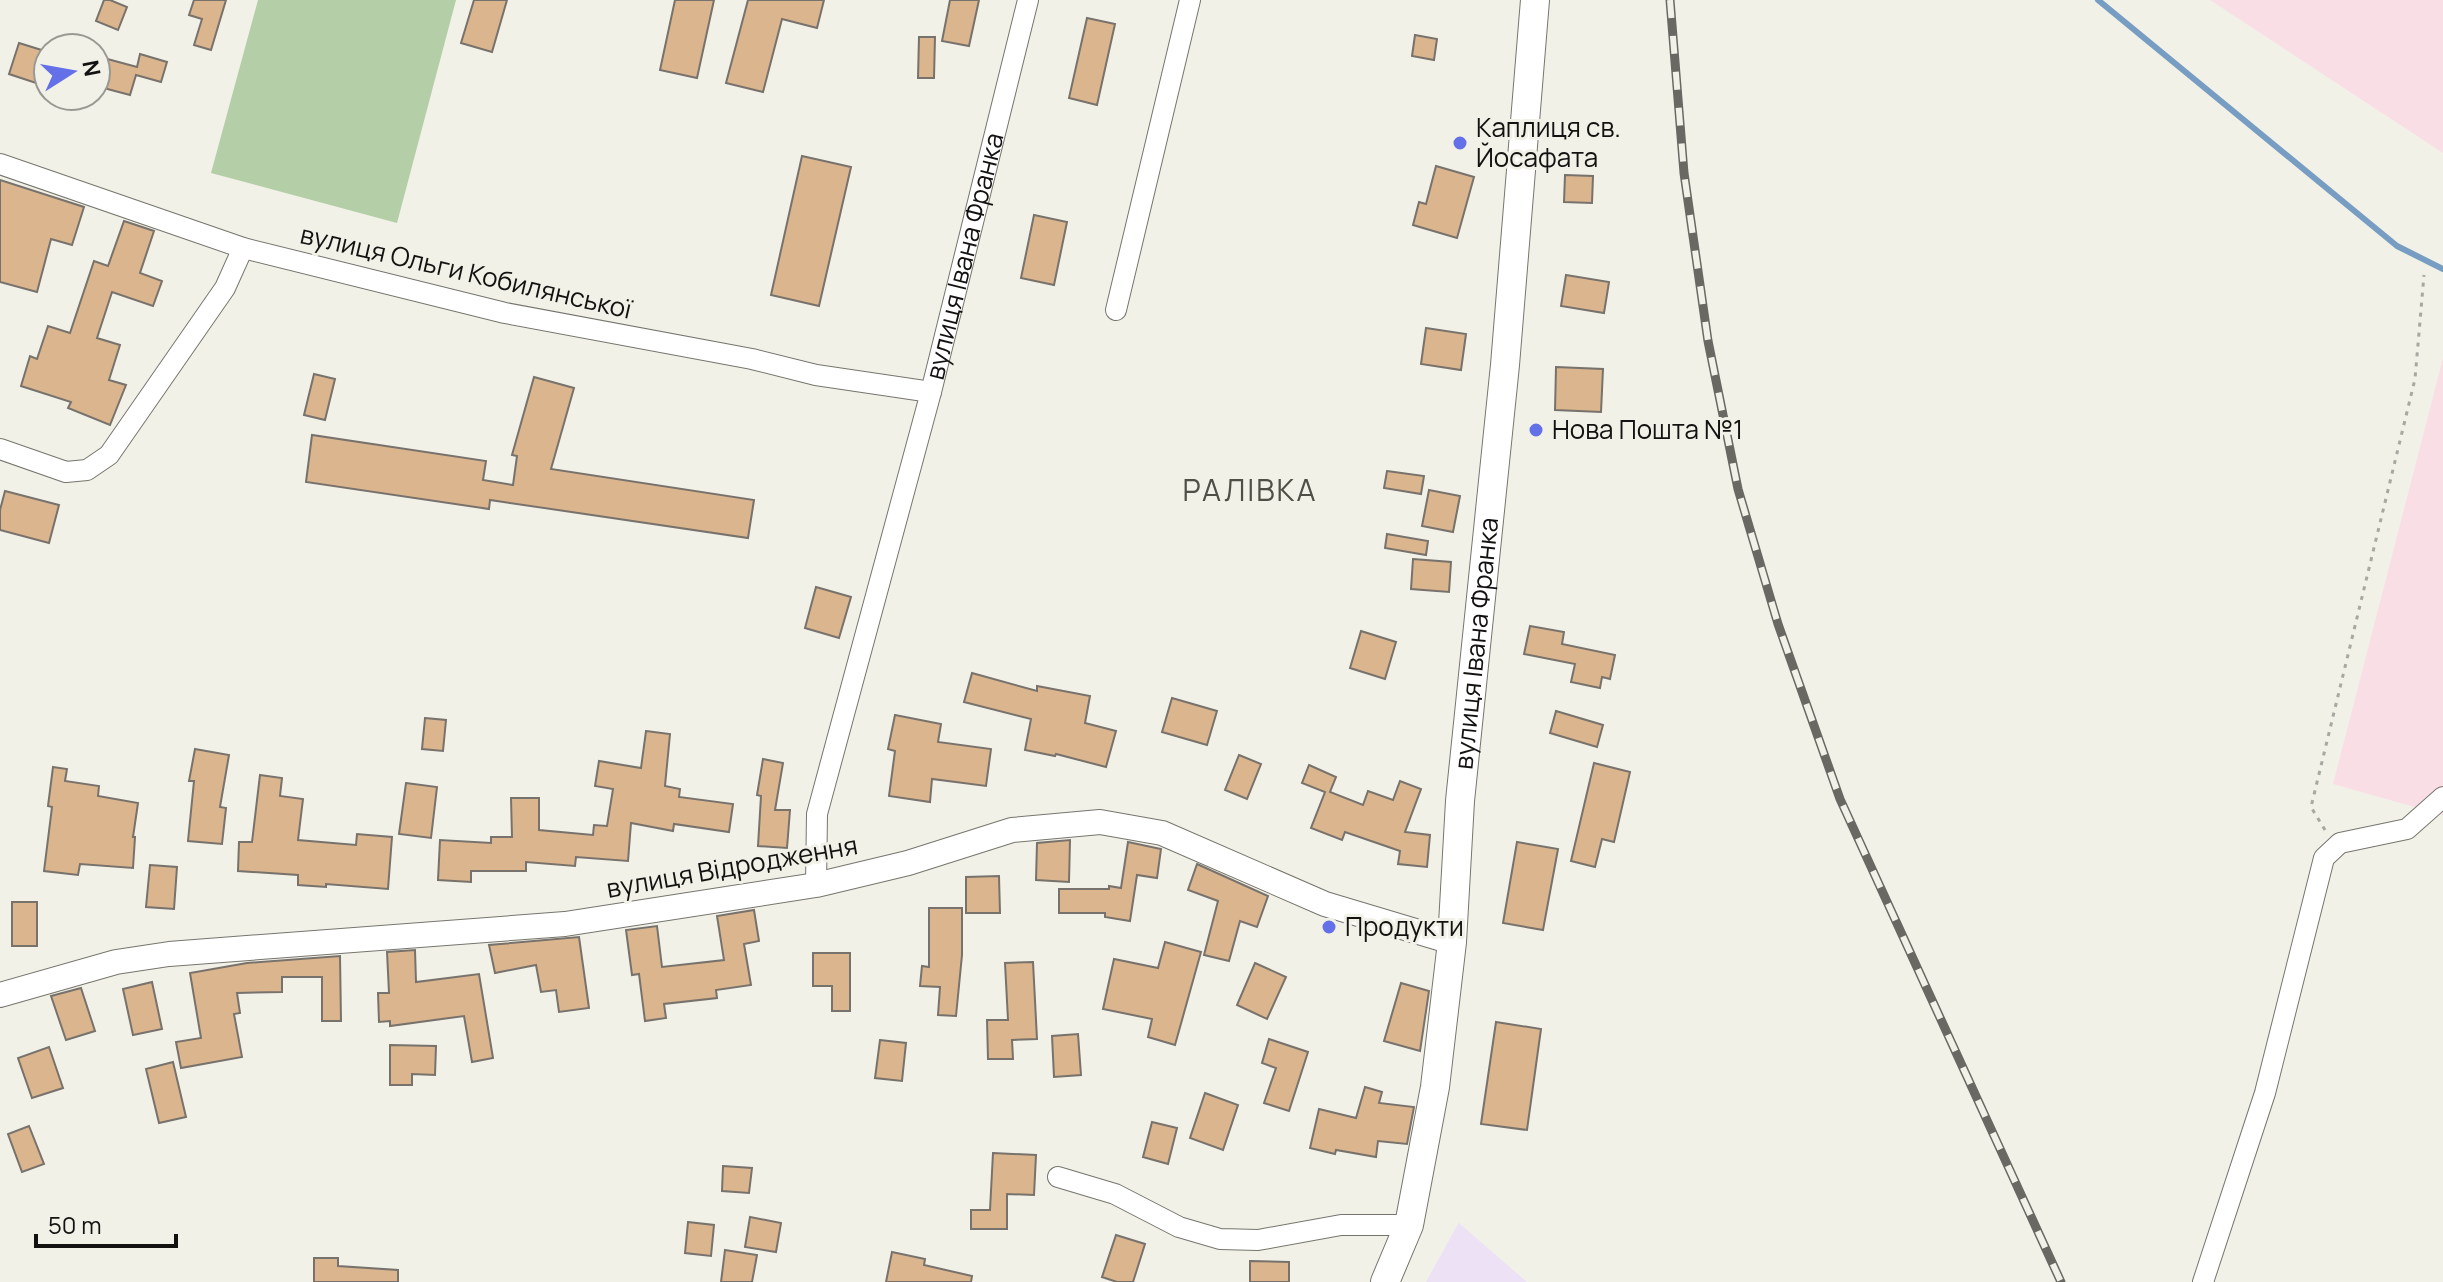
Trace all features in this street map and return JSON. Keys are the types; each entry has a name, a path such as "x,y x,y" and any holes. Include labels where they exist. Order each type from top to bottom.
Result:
{"main road":[{"name":"вулиця Івана Франка","path":"1385,1282 1409,1225 1435,1087 1452,942 1460,801 1505,365 1535,0"}],"street":[{"name":"вулиця Івана Франка","path":"816,885 817,814 931,392 1028,0"},
{"path":"1116,310 1190,0"},
{"name":"вулиця Ольги Кобилянської","path":"0,164 243,248 505,313 752,359 816,375 931,392"},
{"path":"0,449 66,472 87,470 109,455 225,288 243,248"},
{"path":"2203,1282 2265,1093 2324,858 2340,843 2407,829 2443,797"},
{"name":"вулиця Відродження","path":"0,995 116,962 169,954 565,924 816,885 908,863 1012,830 1100,822 1162,833 1325,904 1452,942"},
{"path":"1058,1177 1115,1194 1179,1227 1220,1239 1258,1240 1341,1225 1409,1225"}],"path":[{"path":"2335,847 2311,807 2415,379 2424,275"}],"shaded area":[{"path":"2210,0 2443,0 2443,153 2213,2"},
{"path":"2443,358 2443,815 2333,784"},
{"path":"1459,1223 1527,1282 1426,1282"}],"green space":[{"path":"258,0 456,0 397,223 211,173"}],"building":[{"path":"104,0 127,7 118,30 96,21"},
{"path":"194,0 226,0 211,50 194,45 202,19 189,15"},
{"path":"474,0 507,0 492,52 461,43"},
{"path":"675,0 714,0 697,78 660,70"},
{"path":"748,0 824,0 817,28 782,19 763,92 726,83"},
{"path":"950,0 979,0 969,46 942,41"},
{"path":"1087,18 1115,24 1097,105 1069,98"},
{"path":"1415,35 1437,39 1434,60 1412,56"},
{"path":"919,37 935,37 934,78 918,78"},
{"path":"19,43 32,47 32,82 9,74"},
{"path":"140,54 167,62 161,82 136,75 130,95 112,90 112,60 137,67"},
{"path":"802,156 851,167 819,306 771,295"},
{"path":"1436,166 1474,177 1457,238 1413,225 1419,202 1426,204"},
{"path":"1565,175 1593,176 1592,203 1564,202"},
{"path":"0,180 84,207 72,245 51,239 37,292 0,282"},
{"path":"1034,215 1067,222 1054,285 1021,278"},
{"path":"124,221 154,231 140,273 162,281 153,306 112,292 97,338 120,345 109,380 126,385 110,425 68,408 71,402 21,386 30,356 37,359 48,326 70,333 94,261 108,266"},
{"path":"1566,275 1609,282 1604,313 1561,306"},
{"path":"1426,328 1466,334 1461,370 1421,364"},
{"path":"1556,367 1603,369 1601,412 1555,410"},
{"path":"314,374 335,379 325,420 304,415"},
{"path":"534,377 574,388 551,469 754,500 748,538 490,500 489,509 306,482 312,435 486,461 483,480 513,485 517,456 512,455"},
{"path":"1387,471 1424,476 1421,494 1384,488"},
{"path":"1429,490 1460,496 1453,532 1422,526"},
{"path":"5,491 59,505 49,543 0,530 0,510"},
{"path":"1387,534 1428,541 1426,555 1385,548"},
{"path":"1413,559 1451,562 1449,592 1411,589"},
{"path":"816,587 851,597 839,638 805,628"},
{"path":"1530,626 1564,632 1562,644 1615,655 1610,679 1602,677 1600,688 1571,682 1575,664 1524,654"},
{"path":"1361,631 1396,642 1385,679 1350,668"},
{"path":"972,673 1037,691 1037,686 1090,696 1085,723 1116,731 1106,767 1056,754 1025,750 1031,719 964,702"},
{"path":"1172,698 1217,711 1207,745 1162,732"},
{"path":"1556,711 1603,725 1597,747 1550,733"},
{"path":"895,715 941,724 938,742 991,749 986,786 932,779 930,802 889,796 895,751 888,749"},
{"path":"425,718 446,720 443,751 422,749"},
{"path":"646,731 670,734 665,786 680,789 679,797 733,804 729,832 674,824 673,831 631,823 628,861 576,857 575,866 526,862 526,871 471,871 471,882 438,880 440,840 491,843 491,837 512,837 511,798 539,798 539,830 593,835 594,825 607,826 613,789 595,786 599,761 641,768"},
{"path":"195,749 229,755 220,807 226,808 222,844 188,841 194,781 189,781"},
{"path":"1239,755 1261,764 1247,799 1225,790"},
{"path":"763,759 783,763 775,810 790,810 787,848 758,846 761,796 757,795"},
{"path":"1594,763 1630,772 1614,842 1602,839 1595,867 1571,861"},
{"path":"1309,765 1336,777 1330,792 1363,805 1368,791 1393,800 1400,781 1421,789 1405,832 1430,835 1427,867 1398,864 1400,851 1345,832 1342,840 1311,828 1325,792 1302,783"},
{"path":"53,767 67,769 65,781 99,786 98,796 138,803 133,868 80,864 78,875 44,871 52,807 48,806"},
{"path":"260,775 282,778 280,796 303,799 298,840 356,845 357,834 392,837 388,889 298,885 298,875 238,871 239,842 252,842"},
{"path":"406,783 437,787 431,838 399,834"},
{"path":"1070,840 1069,882 1036,880 1037,843"},
{"path":"1128,842 1161,849 1157,878 1137,875 1130,921 1105,917 1105,913 1059,913 1059,889 1121,888"},
{"path":"1517,842 1558,849 1543,930 1503,923"},
{"path":"1197,864 1268,896 1257,927 1240,921 1229,961 1204,955 1218,901 1188,890"},
{"path":"150,865 177,867 174,909 146,907"},
{"path":"999,876 1000,913 966,913 966,877"},
{"path":"12,902 37,902 37,946 12,946"},
{"path":"929,908 962,908 962,955 956,1016 938,1015 940,987 920,986 922,966 929,967"},
{"path":"754,910 759,941 744,944 751,985 716,990 717,998 664,1004 666,1018 645,1021 639,974 632,975 626,930 657,926 662,967 724,960 717,916"},
{"path":"579,937 589,1008 559,1012 556,990 541,992 536,965 495,973 489,945"},
{"path":"1165,942 1201,952 1175,1045 1148,1037 1152,1019 1103,1009 1114,959 1158,968"},
{"path":"415,950 416,982 479,974 493,1058 472,1062 464,1016 390,1026 390,1021 379,1022 378,993 389,993 387,952"},
{"path":"813,953 850,953 850,1011 832,1011 832,986 813,986"},
{"path":"340,956 341,1021 322,1021 322,977 282,977 282,992 237,993 240,1013 234,1014 242,1057 181,1068 176,1042 201,1038 190,973 247,963"},
{"path":"1033,962 1037,1039 1012,1040 1013,1059 988,1059 987,1020 1008,1020 1005,963"},
{"path":"1255,963 1286,977 1267,1019 1237,1005"},
{"path":"152,982 162,1029 133,1035 123,989"},
{"path":"1401,983 1429,991 1420,1051 1384,1041"},
{"path":"81,988 95,1031 66,1040 51,996"},
{"path":"1496,1022 1541,1029 1527,1130 1481,1124"},
{"path":"1078,1034 1081,1075 1054,1077 1052,1036"},
{"path":"1269,1039 1308,1052 1289,1111 1264,1103 1276,1068 1262,1063"},
{"path":"880,1040 906,1043 902,1081 875,1078"},
{"path":"390,1045 436,1046 435,1075 412,1074 412,1085 390,1085"},
{"path":"49,1047 63,1088 32,1098 18,1058"},
{"path":"173,1062 186,1117 159,1123 146,1069"},
{"path":"1365,1087 1382,1092 1379,1103 1414,1107 1407,1144 1378,1141 1376,1157 1336,1150 1335,1154 1310,1148 1319,1109 1356,1118"},
{"path":"1205,1093 1238,1105 1223,1150 1190,1138"},
{"path":"1152,1122 1177,1128 1168,1164 1143,1157"},
{"path":"29,1126 44,1164 22,1172 8,1134"},
{"path":"993,1153 1036,1155 1034,1195 1007,1194 1007,1229 971,1229 971,1210 990,1210"},
{"path":"723,1166 752,1168 749,1193 722,1191"},
{"path":"750,1217 781,1223 776,1252 745,1247"},
{"path":"688,1222 714,1225 711,1256 685,1253"},
{"path":"1116,1235 1145,1244 1133,1282 1117,1282 1102,1277"},
{"path":"725,1250 757,1255 752,1282 721,1282"},
{"path":"892,1252 925,1259 924,1265 972,1276 971,1282 886,1282"},
{"path":"314,1258 338,1258 338,1266 398,1270 398,1282 314,1282"},
{"path":"1250,1261 1289,1262 1289,1282 1250,1282"}],"waterway":[{"path":"2098,0 2397,246 2443,269"}],"railway":[{"path":"1670,0 1684,173 1708,341 1738,489 1778,624 1840,799 2061,1282"}],"place":[{"name":"Каплиця св. Йосафата","path":"1460,143"},
{"name":"Нова Пошта №1","path":"1536,430"},
{"name":"Продукти","path":"1329,927"}],"district":[{"name":"РАЛІВКА","path":"1250,491"}]}
